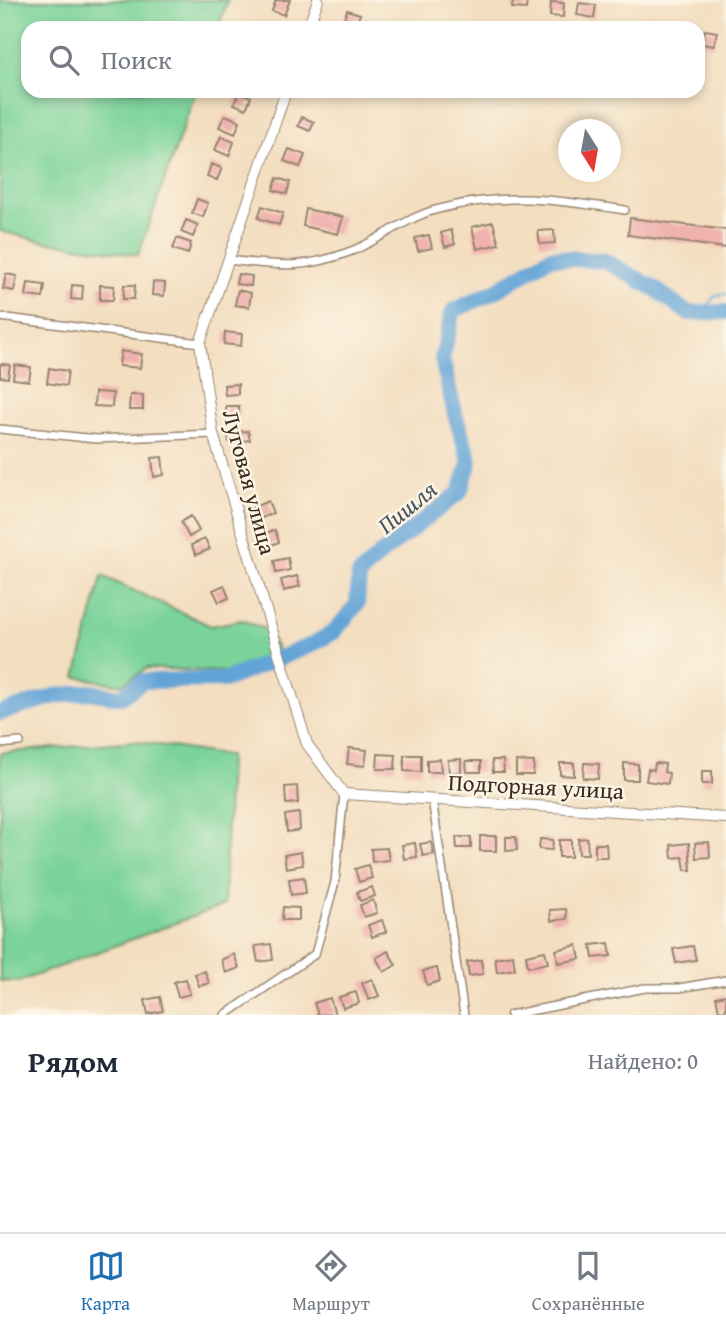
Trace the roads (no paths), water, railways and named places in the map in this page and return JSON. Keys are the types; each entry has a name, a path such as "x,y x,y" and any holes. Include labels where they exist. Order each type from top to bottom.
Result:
{"street":[{"path":"310,21 318,0"},
{"name":"Луговая улица","path":"284,98 200,342 214,434 307,744 344,794"},
{"path":"228,260 295,267 353,251 432,211 475,201 531,197 625,209"},
{"path":"0,317 200,342"},
{"path":"0,429 97,439 214,434"},
{"path":"0,744 20,742"},
{"path":"225,1015 315,954 335,882 344,794"},
{"name":"Подгорная улица","path":"344,794 726,818"},
{"path":"432,799 464,1015"},
{"path":"510,1015 645,988 679,988 726,980"}],"waterway":[{"name":"Пишля","path":"0,713 55,696 89,692 121,697 143,681 225,680 309,646 334,632 357,604 359,575 382,553 460,492 470,461 456,418 442,359 453,311 497,290 551,257 605,261 652,287 688,313 726,312"},
{"path":"701,313 716,295 726,294"}]}
